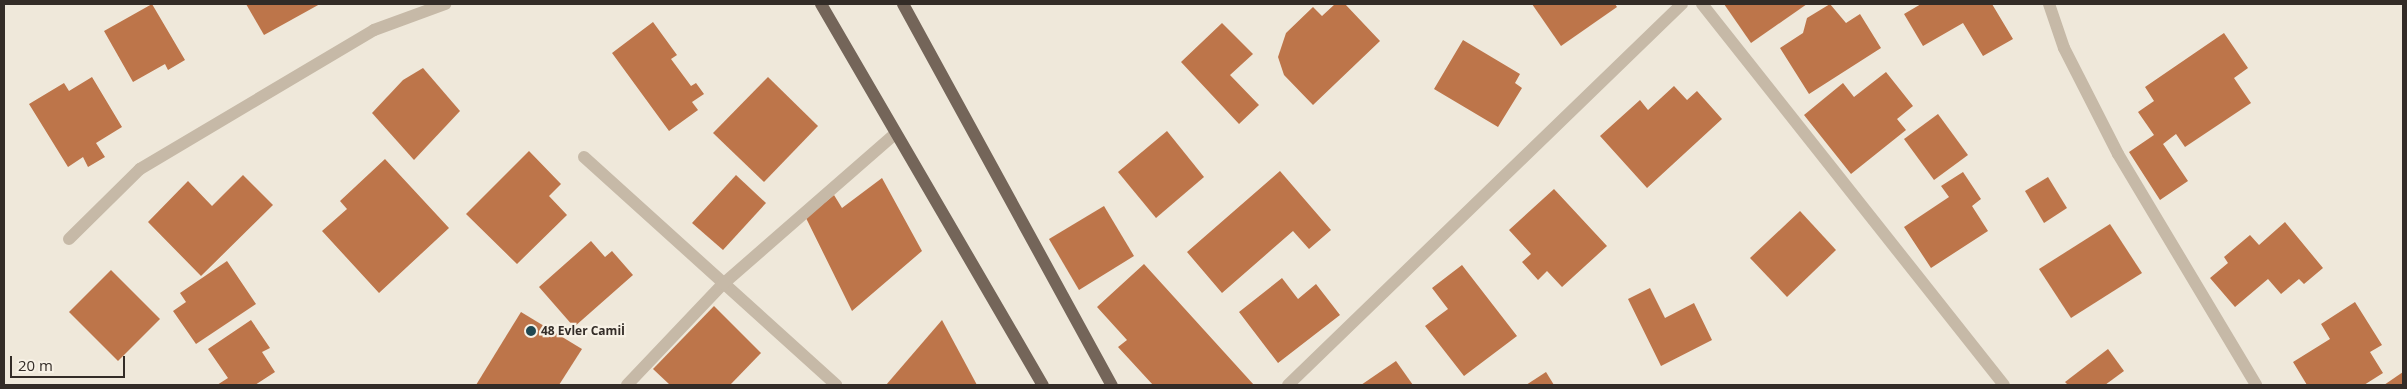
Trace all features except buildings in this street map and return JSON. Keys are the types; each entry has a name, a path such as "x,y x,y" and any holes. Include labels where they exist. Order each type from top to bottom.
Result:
{"main road":[{"path":"821,4 894,135 1043,385"},
{"path":"903,4 1112,385"}],"street":[{"path":"69,239 140,169 374,30 445,4"},
{"path":"1288,385 1682,4"},
{"path":"1702,4 2004,385"},
{"path":"2049,4 2064,48 2118,154 2256,385"},
{"path":"627,385 723,284 894,135"},
{"path":"584,157 836,385"}],"place":[{"name":"48 Evler Camiİ","path":"531,331"}]}
